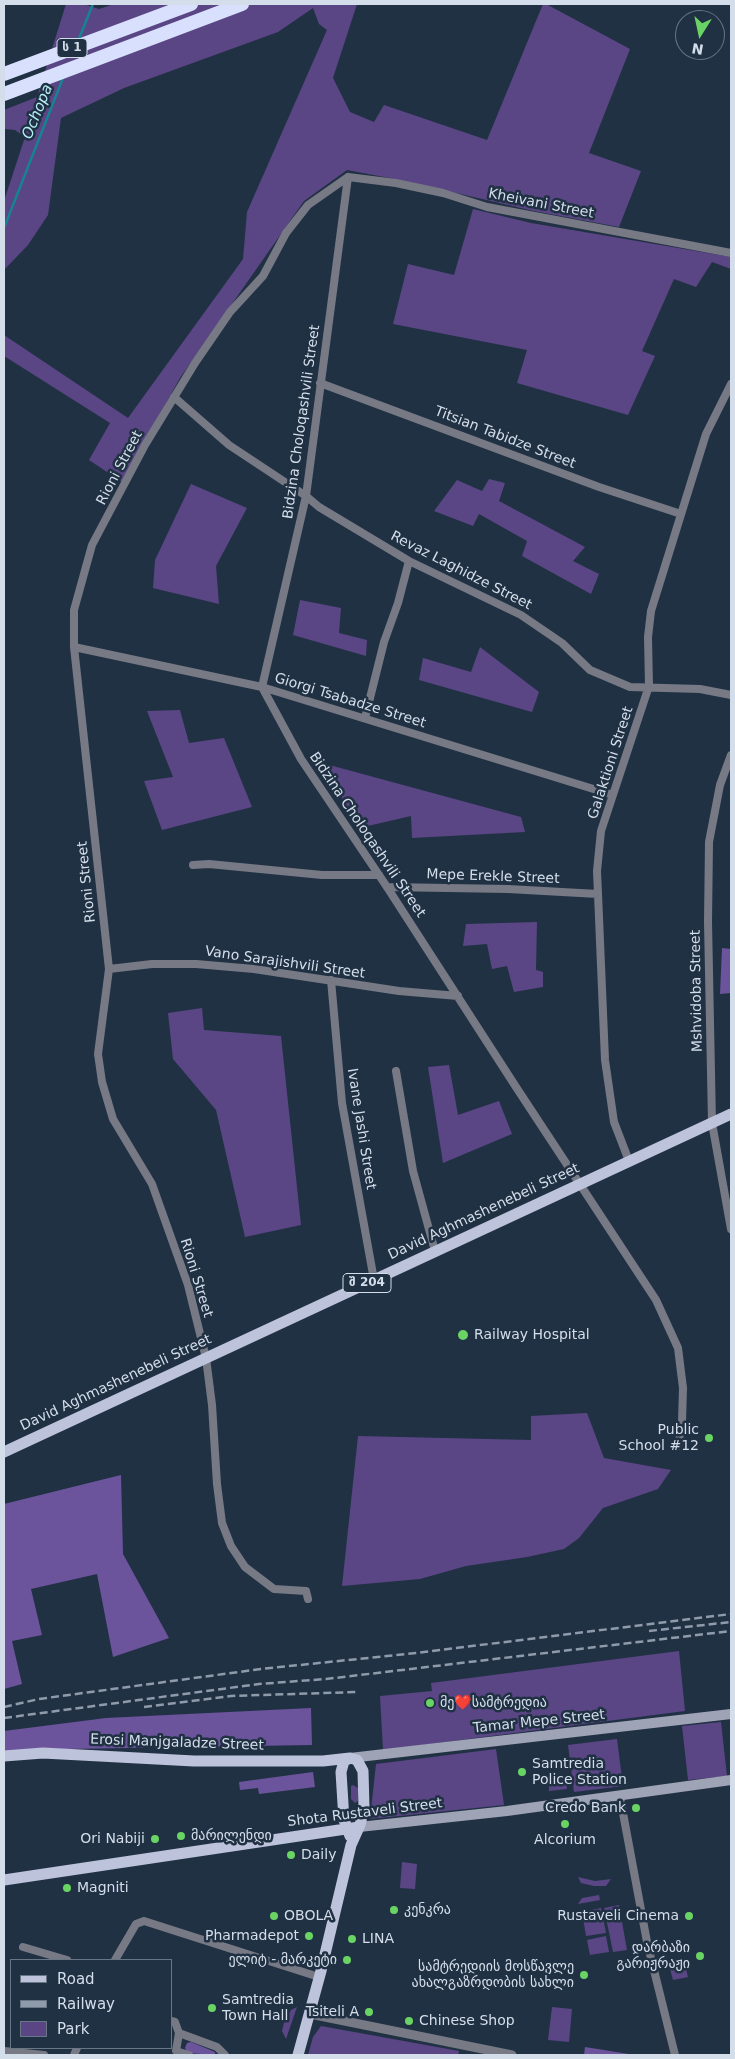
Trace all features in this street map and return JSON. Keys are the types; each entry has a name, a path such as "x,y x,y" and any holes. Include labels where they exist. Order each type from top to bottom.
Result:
{"highway":[{"name":"ს 1","path":"7,73 191,4"},
{"name":"ს 1","path":"5,94 242,4"}],"main road":[{"name":"David Aghmashenebeli Street","path":"4,1452 731,1114"},
{"name":"Tamar Mepe Street","path":"350,1758 731,1714"},
{"name":"Erosi Manjgaladze Street","path":"4,1756 43,1753 194,1761 323,1761 350,1758"},
{"path":"298,2055 310,2014 351,1847 353,1828 364,1808 363,1771 357,1760 350,1758 344,1761 341,1772 344,1820 353,1828"},
{"name":"Shota Rustaveli Street","path":"4,1880 336,1830 620,1797 731,1780"},
{"path":"351,1847 362,1832 375,1825"},
{"path":"336,1830 345,1834 351,1847"}],"street":[{"name":"Kheivani Street","path":"348,177 396,183 443,193 487,207 731,252"},
{"name":"Bidzina Choloqashvili Street","path":"348,177 306,496 262,687 301,759 387,887 656,1300 678,1348 683,1388 682,1422 678,1446"},
{"name":"Rioni Street","path":"308,1599 306,1591 274,1589 245,1567 231,1546 221,1515 212,1405 206,1358 188,1285 152,1184 113,1120 102,1082 98,1054 109,969 74,647 74,610 92,545 145,445 195,363 230,312 263,276 286,233 308,205 348,177"},
{"name":"Titsian Tabidze Street","path":"320,383 599,487 682,514"},
{"name":"Galaktioni Street","path":"629,1161 614,1122 605,1060 597,871 601,831 649,686 648,637 651,611 706,434 731,384"},
{"name":"Revaz Laghidze Street","path":"174,397 229,445 306,496 319,507 410,561 521,615 562,643 590,670 630,687 649,686 700,689 731,695"},
{"path":"365,718 384,642 398,604 410,561"},
{"name":"Giorgi Tsabadze Street","path":"74,647 262,687 614,795"},
{"name":"Mshvidoba Street","path":"731,755 720,785 709,842 708,922 712,1123 731,1229"},
{"path":"193,865 209,864 322,875 379,875"},
{"name":"Mepe Erekle Street","path":"387,887 508,888 598,894"},
{"name":"Vano Sarajishvili Street","path":"109,969 152,964 196,964 254,969 400,991 458,996"},
{"name":"Ivane Jashi Street","path":"331,980 342,1103 374,1280"},
{"path":"396,1071 414,1171 435,1251"},
{"path":"620,1797 648,1950 675,2055"},
{"path":"116,1959 136,1924 144,1921 319,1977"},
{"path":"23,1947 64,1959"},
{"path":"310,2014 512,2055"},
{"path":"172,2020 175,2022 179,2033 176,2051 189,2055"},
{"path":"179,2033 218,2047 225,2055"},
{"path":"4,2051 44,2055"}],"green space":[{"path":"66,4 83,4 99,9 114,4 357,4 333,78 350,112 374,122 384,105 487,140 543,4 546,4 630,49 589,153 641,171 619,227 534,211 400,180 347,170 304,201 180,378 122,482 89,460 110,423 4,356 4,335 128,418 243,259 247,212 327,30 319,24 313,8 278,32 124,88 61,118 48,215 28,245 4,270 4,201 25,137 15,130 4,129 4,110 37,97"},
{"path":"473,209 531,223 731,257 731,269 712,262 696,287 674,279 642,351 655,356 628,415 517,383 527,350 393,324 408,264 454,275"},
{"path":"489,479 505,483 499,501 585,547 573,561 599,574 591,594 522,556 527,541 479,514 473,526 434,511 457,480 482,491"},
{"path":"191,484 247,508 216,566 219,604 153,588 155,560"},
{"path":"300,600 341,608 339,633 367,640 366,656 293,635"},
{"path":"480,647 539,692 532,712 419,680 423,658 471,672"},
{"path":"180,710 189,743 224,738 252,807 162,830 144,781 173,777 147,711"},
{"path":"322,763 521,817 525,832 412,838 411,816 359,828"},
{"path":"537,922 536,970 543,972 543,987 514,992 507,966 492,969 487,944 463,946 466,924"},
{"path":"202,1008 204,1030 281,1036 301,1225 245,1237 216,1110 173,1059 168,1013"},
{"path":"449,1065 458,1115 499,1101 512,1134 443,1163 428,1067"},
{"path":"587,1413 604,1458 671,1470 658,1489 603,1508 579,1538 564,1549 527,1557 466,1566 420,1579 342,1586 358,1436 531,1440 531,1416"},
{"path":"679,1651 685,1711 383,1750 380,1696 432,1691 431,1683"},
{"path":"721,1722 727,1776 688,1780 682,1726"},
{"path":"617,1739 623,1786 574,1792 568,1745"},
{"path":"496,1749 504,1805 370,1819 376,1764"},
{"path":"566,1778 567,1789 549,1791 549,1783 554,1779"},
{"path":"353,1785 358,1788 358,1801 355,1803 351,1799 351,1786"},
{"path":"402,1862 417,1864 415,1889 400,1888"},
{"path":"578,1877 595,1881 611,1879 606,1886 594,1886 581,1883"},
{"path":"599,1895 600,1900 578,1904 582,1898"},
{"path":"619,1905 627,1950 613,1952 604,1908"},
{"path":"601,1908 606,1933 586,1936 582,1912"},
{"path":"606,1936 609,1952 590,1955 587,1940"},
{"path":"684,1961 688,1977 673,1980 669,1965"},
{"path":"297,2007 286,2039 282,2031 284,2023 291,2010"},
{"path":"552,2007 572,2009 569,2042 548,2040"},
{"path":"321,2026 459,2051 458,2055 308,2055 313,2037"}],"shaded area":[{"path":"722,948 731,949 731,993 720,994"},
{"path":"121,1475 123,1554 169,1638 113,1657 97,1574 31,1589 42,1635 12,1641 22,1684 4,1689 4,1504"},
{"path":"311,1708 312,1745 67,1749 4,1752 4,1731 106,1718"},
{"path":"313,1772 315,1787 259,1794 258,1788 240,1790 239,1782"},
{"path":"191,2042 215,2052 215,2055 188,2053 185,2048 187,2043"},
{"path":"585,2047 635,2055 584,2055"}],"waterway":[{"name":"Ochopa","path":"78,41 93,4"},
{"name":"Ochopa","path":"4,228 63,78"}],"railway":[{"path":"4,1707 39,1699 261,1669 416,1653 731,1614"},
{"path":"649,1631 731,1622"},
{"path":"4,1718 259,1684 326,1679 731,1631"},
{"path":"144,1707 231,1696 358,1692"}],"place":[{"name":"Railway Hospital","path":"463,1335"},
{"name":"Public School #12","path":"709,1438"},
{"name":"მე❤️სამტრედია","path":"430,1703"},
{"name":"Samtredia Police Station","path":"522,1772"},
{"name":"Credo Bank","path":"636,1808"},
{"name":"Alcorium","path":"565,1824"},
{"name":"მარილენდი","path":"181,1836"},
{"name":"Ori Nabiji","path":"155,1839"},
{"name":"Daily","path":"291,1855"},
{"name":"Magniti","path":"67,1888"},
{"name":"კენკრა","path":"394,1910"},
{"name":"OBOLA","path":"274,1916"},
{"name":"Rustaveli Cinema","path":"689,1916"},
{"name":"Pharmadepot","path":"309,1936"},
{"name":"LINA","path":"352,1939"},
{"name":"დარბაზი გარიჟრაჟი","path":"700,1956"},
{"name":"ელიტ - მარკეტი","path":"347,1960"},
{"name":"სამტრედიის მოსწავლე ახალგაზრდობის სახლი","path":"584,1975"},
{"name":"Samtredia Town Hall","path":"212,2008"},
{"name":"Tsiteli A","path":"369,2012"},
{"name":"Chinese Shop","path":"409,2021"}]}
